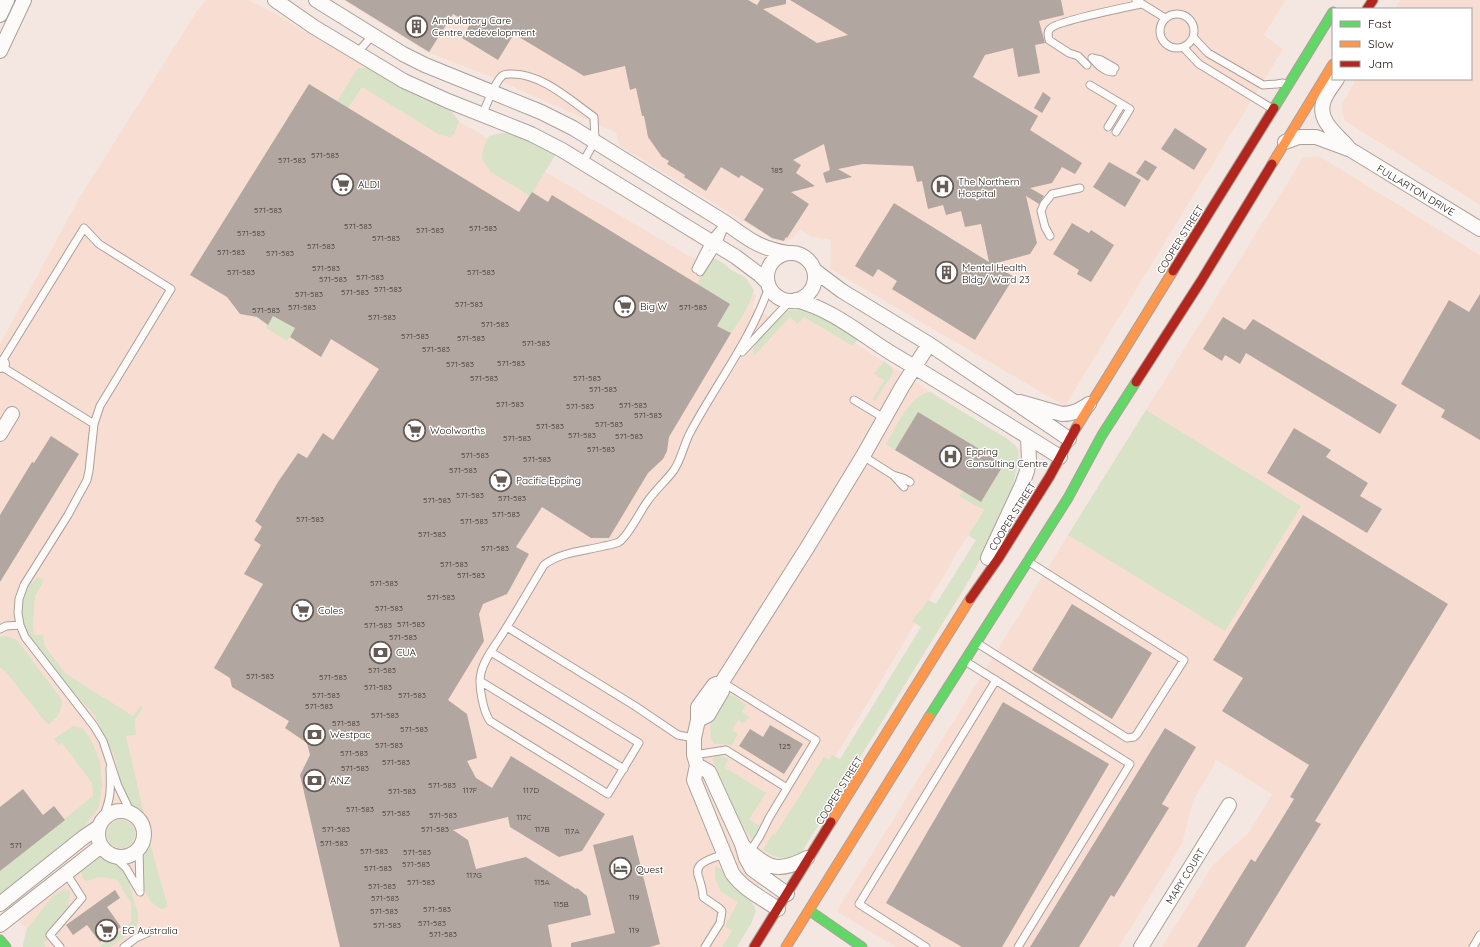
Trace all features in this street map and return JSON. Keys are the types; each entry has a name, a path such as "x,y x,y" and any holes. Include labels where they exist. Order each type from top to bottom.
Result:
{"main road":[{"name":"COOPER STREET","path":"786,947 801,922 807,908 1068,498 1080,469 1082,447 1092,402 1277,110 1290,81 1332,13"},
{"name":"COOPER STREET","path":"754,947 790,896 811,856 971,597 998,559 1050,476 1063,458 1082,447 1201,281 1332,66"},
{"path":"1294,108 1313,97"},
{"path":"807,908 862,947"},
{"path":"0,940 6,947"}],"street":[{"path":"0,15 8,0"},
{"path":"0,51 24,0"},
{"path":"276,0 314,27 360,56 404,81 531,134 583,162 714,243 748,266 768,285 777,297 811,304 839,318 914,367 1063,458"},
{"path":"316,0 403,54 425,65 541,112 573,128 726,223 760,246 773,251 803,256 808,260 814,270 842,291 929,344 1082,447"},
{"name":"FULLARTON DRIVE","path":"1336,80 1323,104 1323,114 1327,125 1351,150"},
{"name":"FULLARTON DRIVE","path":"1285,142 1299,137 1316,137 1351,150 1480,229"},
{"path":"768,285 767,275 773,260 787,253"},
{"path":"793,301 802,298 811,289 814,283 814,270"},
{"path":"781,910 738,881 732,873 694,780 694,738 698,720 708,715 722,691 722,682 808,548 929,344"},
{"path":"1008,398 1062,414 1069,414 1077,411 1092,402"},
{"path":"0,434 12,414"},
{"path":"971,597 1022,485 1029,460 1028,437"},
{"path":"695,760 709,772 746,851 752,869 790,896"},
{"name":"MARY COURT","path":"1142,947 1229,805"},
{"path":"0,904 100,824 105,816 111,813 118,811 131,813 137,817 144,829 144,836 139,848 133,853 119,857 106,851 98,840 100,824"},
{"path":"0,925 66,873 106,851"},
{"path":"746,851 757,859 780,868 792,866 811,856"}],"lane":[{"path":"1087,65 1078,56 1069,53 1049,40 1048,32 1051,28 1070,21 1138,2 1165,18"},
{"path":"1174,14 1184,15 1189,18 1194,27 1193,37 1187,45 1183,47 1172,47 1163,40 1160,31 1162,22 1165,18 1174,14"},
{"path":"360,56 373,35"},
{"path":"1193,37 1208,53 1263,85 1290,81"},
{"path":"1183,47 1199,64 1277,110"},
{"path":"482,114 492,92 502,76 505,74 530,76 542,81 594,117 595,141 583,162"},
{"path":"1090,85 1130,109 1116,132"},
{"path":"1108,127 1122,104"},
{"path":"1050,236 1045,227 1041,211 1044,204 1052,194 1080,188"},
{"path":"698,270 726,223"},
{"path":"94,424 1,365 84,228 99,244 171,289 100,406 94,424 87,480 68,515 24,585 18,613 20,625 25,637 94,726 103,741 118,786 131,813"},
{"path":"491,652 639,743 608,794 490,721 487,717 483,701 480,681 482,668 491,652 541,571 548,562 568,554 616,543 625,536 653,492 674,470 678,463 691,430 752,329 761,309 768,285"},
{"path":"734,361 793,301"},
{"path":"854,400 884,418"},
{"path":"862,456 893,476 904,487"},
{"path":"893,476 903,478 910,482"},
{"path":"976,642 1127,738 1134,737 1137,734 1184,660 1028,560"},
{"path":"0,629 6,626 20,625"},
{"path":"507,627 635,706 678,735 694,738"},
{"path":"964,660 1130,764 1018,947"},
{"path":"926,947 859,904 996,680"},
{"path":"480,681 624,769"},
{"path":"722,682 816,740 769,818 760,836 746,851"},
{"path":"695,760 726,750 787,788"},
{"path":"100,824 108,805 110,788 109,758"},
{"path":"106,851 126,868 140,892 139,848"},
{"path":"705,947 720,923 722,911 703,897 703,889 697,869 700,864 724,854"},
{"path":"60,947 50,935 82,898 66,873"},
{"path":"124,947 136,938 149,932"},
{"path":"1472,947 1480,935"}],"shaded area":[{"name":"Pacific Epping","path":"206,0 248,0 265,8 756,295 752,308 767,315 780,327 790,316 810,314 1021,450 968,535 722,947 46,947 0,903 0,344 81,195 197,11"},
{"name":"The Northern Hospital","path":"343,0 1286,0 1264,35 1283,49 1065,406 830,269 831,240 812,237 800,229 793,238 787,241 772,239 620,146 616,133 487,75 429,53"},
{"path":"1400,0 1480,0 1480,205 1345,121 1341,106 1355,80 1472,80 1472,8 1396,8"},
{"path":"1319,156 1480,255 1480,947 1162,947 1213,865 1249,832 1272,794 1215,759 1214,765 1193,801 1182,844 1119,947 896,947 839,913 838,909 1068,535 1303,158"}],"green space":[{"path":"358,68 368,68 451,111 459,121 454,134 450,137 440,135 362,87 348,108 337,101"},
{"path":"501,133 519,134 556,154 530,196 491,172 482,160 483,149 489,136"},
{"path":"714,258 731,270 745,277 754,290 750,302 731,333 717,326 729,304 697,284"},
{"path":"798,309 815,313 858,339 853,346 804,317 798,324 790,317 754,356 753,349 772,320 782,311"},
{"path":"273,315 295,328 287,341 266,328"},
{"path":"884,361 892,368 893,373 875,401 872,400 884,380 874,374"},
{"path":"930,392 1006,438 1016,446 1019,456 1012,490 1015,492 968,582 800,855 789,860 775,856 763,849 773,834 775,835 824,757 829,760 832,755 840,759 921,627 912,621 928,600 936,604 976,540 968,535 984,510 959,496 963,491 981,502 1004,465 918,412 895,450 886,444 910,405 923,394"},
{"path":"1146,410 1301,506 1225,631 1068,535"},
{"path":"38,577 44,580 35,596 33,622 34,635 43,635 44,645 66,674 133,716 140,706 143,707 135,720 136,735 126,736 154,858 168,907 161,909 151,902 143,887 143,861 148,843 143,816 136,808 127,804 114,755 95,716 37,654 25,637 19,599"},
{"path":"6,636 17,640 62,700 61,708 58,714 48,725 6,672 0,667 0,637"},
{"path":"725,695 734,696 746,705 742,712 749,717 743,723 738,720 732,730 738,734 732,745 714,744 710,732 712,719"},
{"path":"73,726 83,728 91,740 100,761 102,785 99,807 85,826 0,895 0,871 93,796 92,783 62,743 59,745 54,739"},
{"path":"714,755 729,759 724,767 766,793 749,819 761,827 755,838 751,839 740,822 713,760"},
{"path":"121,820 127,821 131,824 134,828 134,840 131,844 127,847 121,848 115,847 111,844 108,840 107,834 108,828 111,824 115,821"},
{"path":"106,852 112,855 126,872 138,915 138,923 133,930 111,947 99,947 131,922 131,903 117,880 101,877 94,878 86,882 81,875 83,861 94,853"},
{"path":"715,866 723,871 732,883 749,898 756,911 751,924 737,947 722,947 732,931 725,926 738,902 721,892 715,878"},
{"path":"64,889 70,891 68,907 60,915 66,925 43,943 46,947 23,947 26,930 53,896"}],"building":[{"path":"345,0 748,0 757,5 760,0 786,0 786,4 763,9 817,43 848,35 790,0 1061,0 1064,15 1039,21 1045,43 1035,45 1040,73 1018,77 1013,48 985,55 973,77 1038,116 1030,130 1082,163 1075,174 1062,167 1052,183 1030,188 1044,196 1039,204 1026,196 1037,243 1030,254 993,264 1014,277 975,340 892,289 897,281 878,269 873,277 855,266 894,203 989,262 981,224 965,227 961,211 946,215 943,205 928,209 922,181 917,182 913,166 863,164 838,169 852,177 826,183 823,173 830,170 824,144 793,160 801,165 796,173 815,186 791,192 809,204 784,241 772,238 744,220 764,189 741,175 739,178 721,167 706,191 684,177 685,175 667,164 669,161 662,157 648,137 636,88 630,90 625,66 584,76 514,34 498,60 462,38 470,24 453,14 429,52"},
{"path":"309,84 519,212 532,192 548,202 552,195 730,304 717,326 731,333 669,437 667,451 663,459 648,473 609,538 591,538 542,507 516,547 529,554 507,594 483,604 479,614 484,641 448,700 467,714 477,758 467,761 476,778 492,788 511,756 605,814 582,851 559,857 510,827 508,817 453,830 468,840 476,869 526,857 576,889 577,888 587,896 591,915 548,925 552,947 340,947 300,775 310,755 307,743 285,728 289,721 232,687 230,678 214,668 263,584 244,574 261,545 254,540 262,527 255,521 278,482 298,453 307,458 323,433 333,440 379,369 331,339 321,357 290,337 295,328 273,316 268,325 257,317 240,314 227,297 190,275"},
{"path":"1043,92 1051,98 1042,113 1034,108"},
{"path":"1175,128 1207,149 1194,170 1161,149"},
{"path":"1145,160 1157,167 1148,181 1136,173"},
{"path":"1109,162 1141,180 1125,207 1093,187"},
{"path":"1072,223 1089,233 1091,230 1114,245 1091,282 1077,274 1079,270 1053,254"},
{"path":"1480,294 1480,440 1441,417 1445,410 1401,384 1449,300 1469,312"},
{"path":"1223,317 1245,330 1253,319 1397,405 1380,434 1246,353 1240,364 1225,355 1222,361 1203,349"},
{"name":"Epping Consulting Centre","path":"918,412 1004,464 981,502 895,450"},
{"path":"1294,428 1331,450 1326,457 1368,483 1360,496 1382,509 1367,533 1267,473"},
{"path":"51,436 79,454 0,582 0,515 32,462 34,463"},
{"path":"1303,515 1448,604 1315,821 1321,824 1245,947 1197,947 1251,859 1255,862 1272,835 1294,799 1290,797 1309,765 1222,711 1243,678 1213,660"},
{"path":"1072,604 1152,653 1112,719 1032,670"},
{"path":"1003,702 1109,764 1002,947 962,947 886,903"},
{"path":"770,725 803,744 784,774 739,746 750,729 763,737"},
{"path":"1165,728 1196,747 1162,804 1169,808 1114,897 1111,895 1079,947 1030,947"},
{"path":"23,789 43,815 54,806 65,820 0,871 0,807"},
{"name":"Quest","path":"633,835 660,944 650,947 571,947 571,943 615,933 593,845"},
{"path":"115,890 120,898 107,907 121,927 100,942 87,925 73,935 66,925"}],"traffic: fast":[{"path":"1274,108 1332,14"},
{"path":"929,717 1068,498 1102,435 1136,382"},
{"path":"810,911 862,947"},
{"path":"0,940 6,947"}],"traffic: slow":[{"path":"1272,164 1332,66"},
{"path":"1076,428 1173,271"},
{"path":"831,822 970,599"},
{"path":"786,947 929,717"}],"traffic: jam":[{"path":"1368,8 1373,0"},
{"path":"1173,271 1274,108"},
{"path":"1136,382 1201,281 1272,164"},
{"path":"970,599 998,559 1050,476 1076,428"},
{"path":"754,947 831,822"}],"place":[{"name":"Ambulatory Care Centre redevelopment","path":"416,26"},
{"name":"ALDI","path":"342,184"},
{"name":"The Northern Hospital","path":"943,187"},
{"name":"Mental Health Bldg/ Ward 23","path":"946,273"},
{"name":"Big W","path":"624,306"},
{"name":"Woolworths","path":"415,430"},
{"name":"Epping Consulting Centre","path":"950,457"},
{"name":"Pacific Epping","path":"501,480"},
{"name":"Coles","path":"302,610"},
{"name":"CUA","path":"381,652"},
{"name":"Westpac","path":"315,734"},
{"name":"ANZ","path":"315,780"},
{"name":"Quest","path":"621,869"},
{"name":"EG Australia","path":"107,930"}]}
